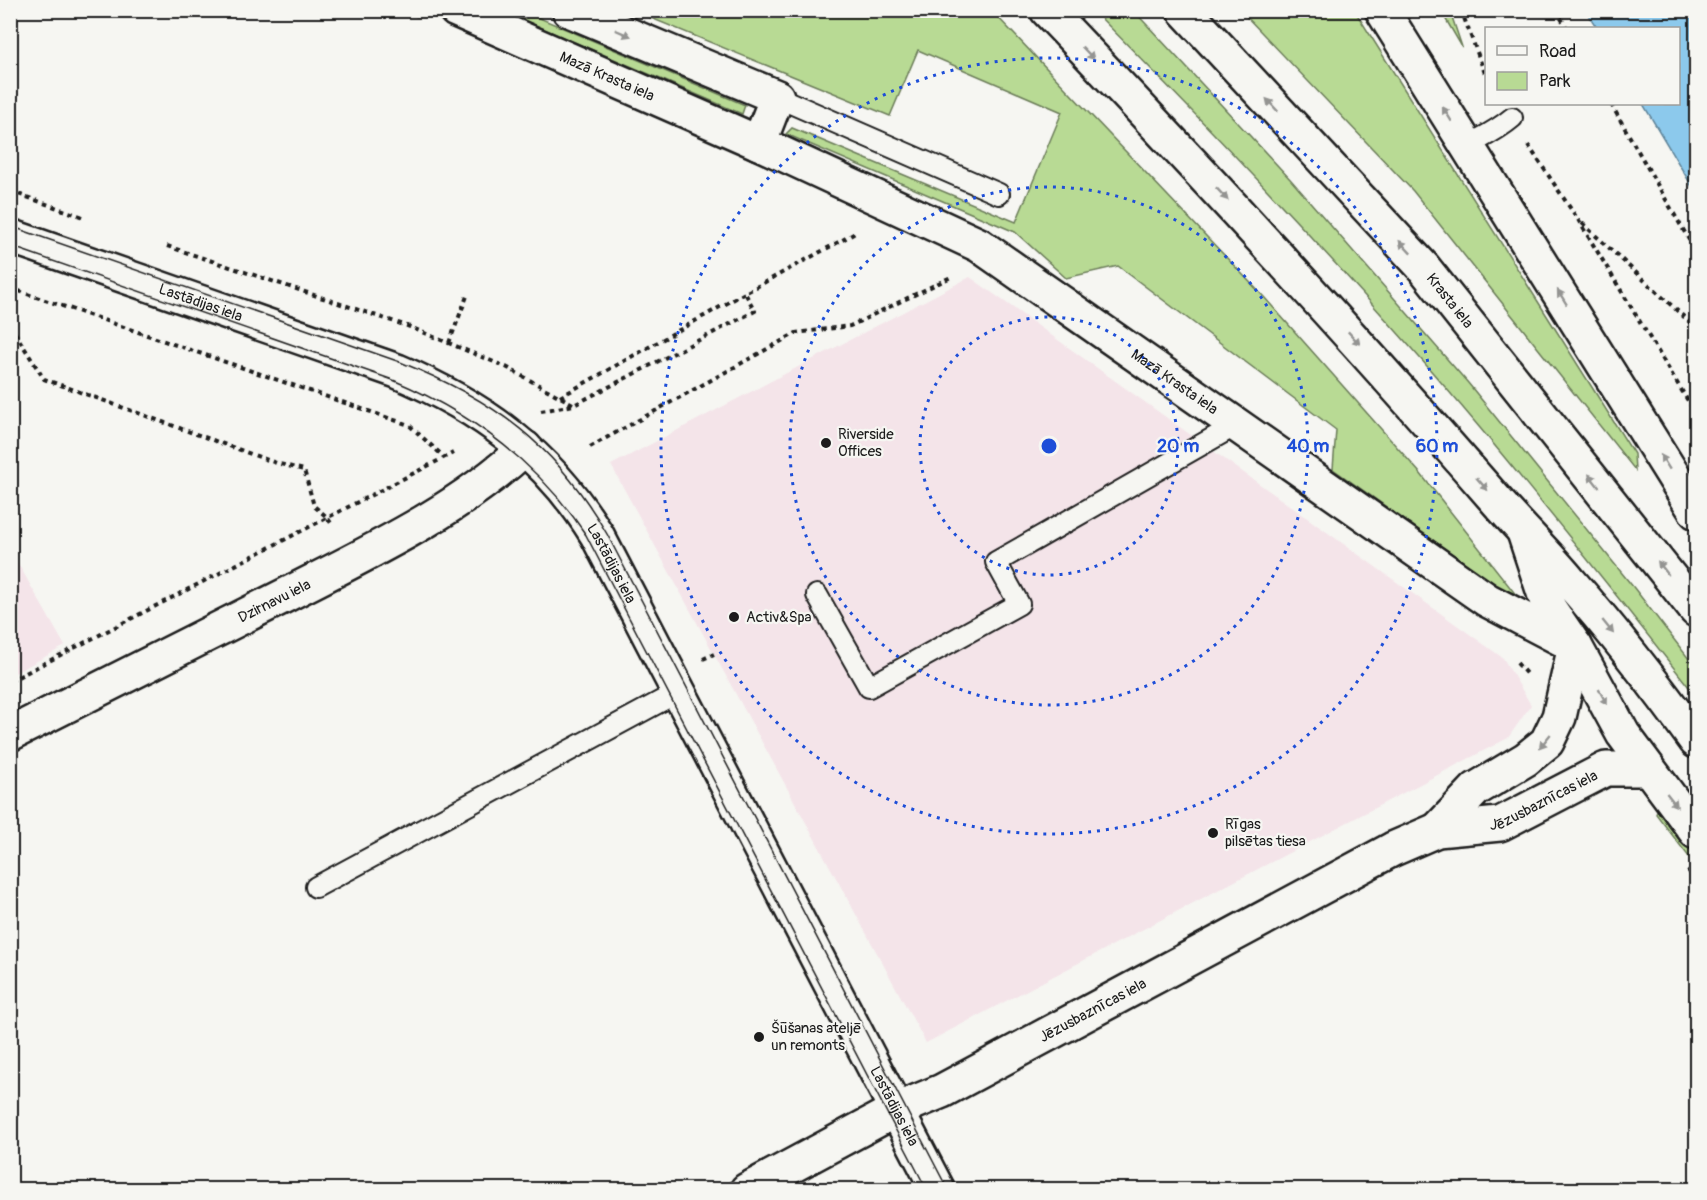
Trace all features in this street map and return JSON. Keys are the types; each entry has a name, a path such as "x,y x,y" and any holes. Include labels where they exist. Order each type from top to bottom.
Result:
{"main road":[{"name":"Mazā Krasta iela","path":"456,10 759,143 979,245 1487,600 1575,646"},
{"path":"569,10 777,97 759,143"},
{"path":"1047,10 1188,157 1382,369 1524,532 1571,582 1673,708 1696,741"},
{"name":"Krasta iela","path":"1184,10 1424,268 1696,610"},
{"path":"1382,10 1696,512"},
{"name":"Lastādijas iela","path":"10,236 397,371 457,400 513,438 562,485 597,535 938,1190"},
{"name":"Dzirnavu iela","path":"10,735 352,561 464,498 496,474 513,438"},
{"path":"1524,532 1549,608 1575,646 1623,734 1696,832"},
{"name":"Jēzusbaznīcas iela","path":"1437,830 1476,789 1526,759 1547,742 1559,717 1575,646"},
{"name":"Jēzusbaznīcas iela","path":"747,1190 896,1110 942,1091 1393,849 1437,830 1500,824 1606,769 1647,769"}],"lane":[{"path":"777,97 999,194"},
{"path":"1467,146 1499,129 1512,118"},
{"path":"817,595 869,687 1019,604 996,562 1236,425"},
{"path":"316,887 678,692"}],"path":[{"path":"1461,10 1485,73"},
{"path":"1556,10 1567,27"},
{"path":"1612,105 1696,252"},
{"path":"1512,118 1577,218 1696,414"},
{"path":"559,397 900,208"},
{"path":"1577,218 1696,328"},
{"path":"590,447 796,333 850,326 957,275"},
{"path":"10,288 409,425 444,457"},
{"path":"10,681 444,457 513,438 529,414 574,405 755,312 745,293"},
{"path":"449,343 467,296"},
{"path":"10,325 44,379 265,459 304,470 314,506 327,517 352,561"},
{"path":"703,659 714,654"},
{"path":"1515,661 1534,685"}],"shaded area":[{"path":"970,277 1503,658 1531,705 1508,738 926,1043 611,465"},
{"path":"11,551 65,646 10,675"}],"green space":[{"path":"502,11 523,11 745,105 742,114"},
{"path":"634,11 992,11 1264,297 1420,473 1517,596 1513,597 1333,469 1336,430 1118,266 1066,278 1015,232 786,134 792,128 1016,222 1062,112 918,50 890,116"},
{"path":"1094,11 1134,11 1291,180 1468,383 1634,588 1696,668 1696,696 1508,461 1434,374 1242,164"},
{"path":"1241,11 1355,11 1634,454 1635,470 1413,191"},
{"path":"1441,11 1450,11 1462,47"},
{"path":"1658,809 1696,856 1696,866 1656,814"}],"water":[{"path":"1586,11 1696,11 1696,193 1644,105 1680,105 1680,27 1596,27"}],"tram line":[{"path":"10,226 400,362 465,392 520,429 544,450 566,475 607,534 948,1190"},
{"path":"10,246 393,380 422,393 476,425 525,463 547,485 586,535 927,1190"}],"place":[{"name":"Riverside Offices","path":"826,443"},
{"name":"Activ&Spa","path":"734,617"},
{"name":"Rīgas pilsētas tiesa","path":"1213,833"},
{"name":"Šūšanas ateljē un remonts","path":"759,1037"}]}
